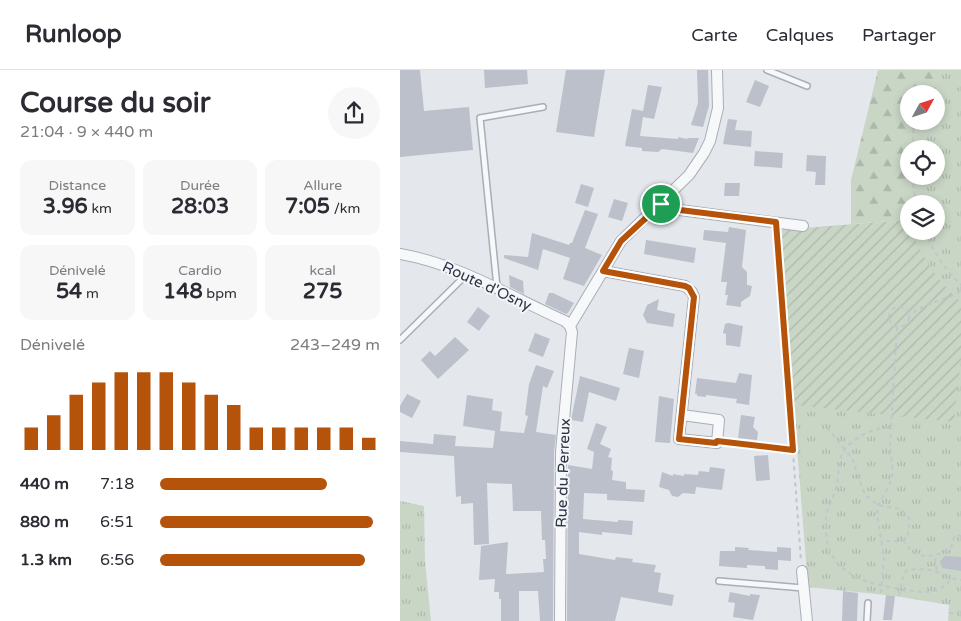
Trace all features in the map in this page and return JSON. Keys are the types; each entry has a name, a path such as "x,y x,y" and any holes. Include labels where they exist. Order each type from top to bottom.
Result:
{"street":[{"path":"570,326 621,241 661,204 698,163 710,141 718,108 717,70"},
{"path":"661,204 672,209 803,226"},
{"name":"Route d'Osny","path":"400,254 446,265 570,326"},
{"path":"603,271 685,286 692,292 694,297 679,439 716,443 719,420 682,415"},
{"name":"Rue du Perreux","path":"560,621 562,452 572,332 570,326"},
{"path":"802,571 806,621"}],"lane":[{"path":"767,70 807,86"},
{"path":"497,289 480,118 543,107"},
{"path":"400,340 466,274"},
{"path":"719,581 804,588"},
{"path":"868,603 868,621"}],"path":[{"path":"776,222 802,571"},
{"path":"930,240 952,276 961,285"},
{"path":"897,327 906,323 912,313 919,309 954,296 961,291"},
{"path":"897,327 890,321 889,316 895,308 905,309 908,319"},
{"path":"881,593 884,557 877,515 878,505 889,486 893,474 890,446 897,327"},
{"path":"891,428 881,426 869,432 845,448 841,456 836,490 826,514 826,539 830,554 838,565 850,575 882,587 930,593 946,586 951,578"},
{"path":"827,428 852,458 866,496 878,505 901,509 908,516 909,533 907,538 893,542 881,541"},
{"path":"717,441 793,450"},
{"path":"903,540 914,552 923,556 934,557 951,548 955,535 961,536"},
{"path":"938,555 935,562 938,571"},
{"path":"899,596 903,577 907,570 924,569 938,571 951,578 961,580"},
{"path":"949,613 961,611"}],"green space":[{"path":"878,70 943,70 932,85 900,85 900,130 907,130 907,140 900,140 900,185 907,185 907,195 900,195 900,220 851,224 851,180"},
{"path":"943,70 961,70 961,621 948,621 949,605 895,596 808,587 780,230 900,221 900,240 945,240 945,195 907,195 907,185 945,185 945,140 907,140 907,130 945,130 945,85 932,85"},
{"path":"900,221 900,240 916,240 932,270 961,302 961,359 954,422 794,405 780,230"},
{"path":"400,501 424,506 425,562 431,621 400,621"}],"building":[{"path":"400,70 420,70 424,111 469,107 473,150 400,157"},
{"path":"484,70 527,70 528,84 485,88"},
{"path":"566,70 605,70 594,137 556,132"},
{"path":"697,70 708,70 709,106 703,127 691,125 698,103"},
{"path":"755,80 769,86 760,107 746,102"},
{"path":"648,85 662,87 654,119 643,117 640,136 678,139 678,137 687,139 699,138 693,153 662,149 658,152 642,151 642,148 625,146 632,109 643,111"},
{"path":"728,119 737,120 735,130 752,131 751,147 723,144"},
{"path":"755,151 783,153 782,168 754,166"},
{"path":"807,155 826,156 825,185 815,185 816,172 806,171"},
{"path":"725,183 740,183 739,196 724,196"},
{"path":"581,184 594,188 588,207 575,203"},
{"path":"614,199 628,203 622,221 608,217"},
{"path":"585,210 598,214 585,248 602,255 584,286 563,279 570,258 543,249 538,270 504,258 504,255 528,257 532,233 569,245 572,243"},
{"path":"729,227 746,230 742,267 747,272 747,285 752,286 750,296 741,302 741,307 726,305 728,295 725,295 727,282 721,282 726,243 703,240 704,230 728,232"},
{"path":"646,240 696,248 694,263 644,254"},
{"path":"509,275 523,281 524,294 510,287"},
{"path":"549,293 574,303 568,313 566,314 545,304"},
{"path":"659,299 657,310 675,314 673,327 647,323 643,315 647,305"},
{"path":"478,307 490,316 479,331 467,322"},
{"path":"725,324 743,326 740,347 726,345 726,334 723,333"},
{"path":"535,333 550,339 543,357 528,351"},
{"path":"455,337 469,350 438,379 421,360 430,351 435,356"},
{"path":"629,348 644,351 639,378 623,374"},
{"path":"536,365 554,371 547,388 543,386 536,432 556,435 554,452 553,621 540,621 538,591 519,591 519,621 501,621 501,599 499,599 499,592 494,592 495,579 479,580 481,546 508,542 506,574 544,572 543,559 546,559 545,540 542,540 541,511 513,511 512,484 487,483 489,544 474,545 473,503 461,504 461,496 456,497 454,456 400,452 400,441 433,444 434,434 456,436 455,446 493,448 496,431 463,426 467,395 493,399 492,410 502,412 500,431 524,433 528,416 525,415 529,384"},
{"path":"739,373 752,375 749,405 736,403 737,399 706,395 706,397 697,396 695,394 697,378 736,383"},
{"path":"580,376 620,388 616,401 589,392 583,422 571,420"},
{"path":"407,394 421,401 412,418 400,412 400,406"},
{"path":"659,396 674,399 670,443 655,442"},
{"path":"741,415 755,417 753,427 758,432 757,440 738,438"},
{"path":"596,423 607,427 600,444 611,449 608,457 612,458 612,480 626,482 626,489 645,490 644,502 607,500 607,494 584,493 583,519 618,522 618,520 633,521 632,535 602,532 602,535 579,532 579,554 615,560 616,557 633,559 632,562 656,565 654,572 661,573 658,592 674,595 672,606 621,597 615,621 567,621 568,465 592,469 594,452 587,449"},
{"path":"768,455 770,480 756,481 754,456"},
{"path":"710,467 725,469 722,490 696,487 695,494 683,493 678,497 672,496 669,490 659,487 662,472 673,476 673,474 684,476 684,474 698,475 699,471 709,472"},
{"path":"735,547 777,552 777,547 791,548 791,561 778,560 778,570 765,569 765,566 747,565 747,568 719,566 720,551 735,551"},
{"path":"945,556 961,557 961,571 942,568 940,561"},
{"path":"843,591 858,593 857,621 842,621"},
{"path":"730,592 750,596 750,594 760,595 753,620 733,617 735,603 728,602"},
{"path":"886,595 895,596 892,620 883,620"}],"route":[{"path":"661,204 672,209 776,222 793,450 717,441 716,443 679,439 694,297 692,292 685,286 603,271 621,241 661,204"}]}
